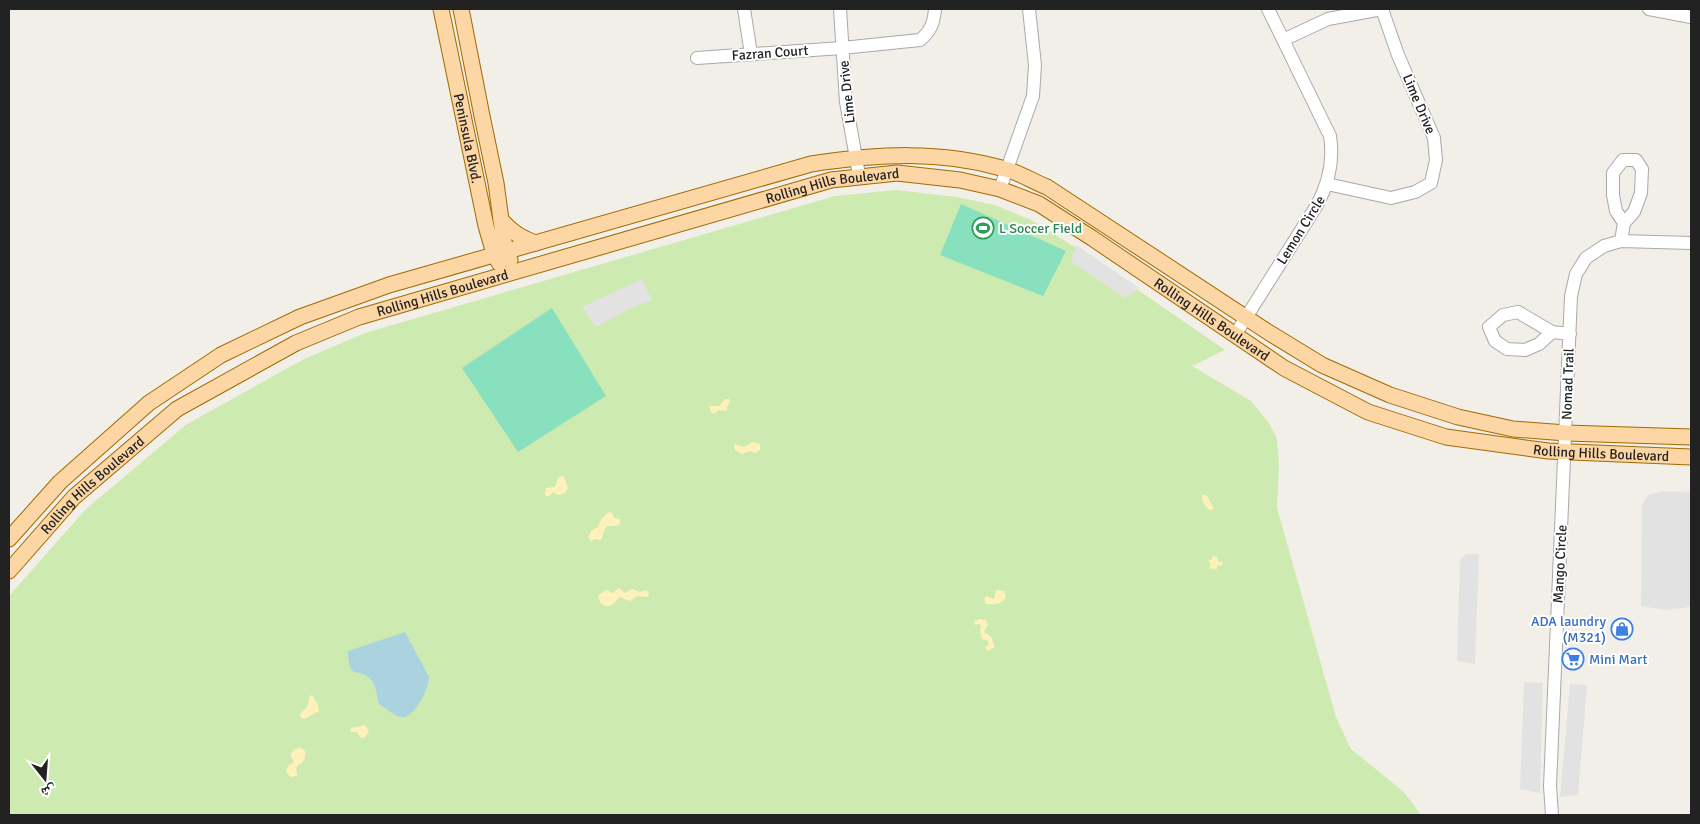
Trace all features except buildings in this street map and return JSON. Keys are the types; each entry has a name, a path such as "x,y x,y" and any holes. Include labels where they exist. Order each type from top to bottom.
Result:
{"main road":[{"name":"Peninsula Blvd.","path":"440,9 486,226 493,250 505,255 496,182 461,9"},
{"name":"Rolling Hills Boulevard","path":"9,539 60,482 149,403 221,355 300,317 389,285 505,255 536,243 811,164 856,157 926,155 976,162 1008,169 1047,188 1322,365 1390,395 1458,417 1513,429 1566,433 1691,437"},
{"name":"Rolling Hills Boulevard","path":"9,571 74,497 177,409 296,343 359,317 831,180 859,175 897,173 960,180 1000,189 1039,204 1078,228 1284,368 1368,412 1446,437 1548,451 1691,457"},
{"path":"675,203 680,224"},
{"path":"501,220 514,234 524,240 536,243"},
{"path":"472,262 484,242 486,226"},
{"path":"474,284 505,255 521,270"}],"street":[{"path":"744,9 751,54"},
{"name":"Lime Drive","path":"840,9 846,102 859,175"},
{"name":"Fazran Court","path":"697,58 842,48 920,40 929,33 935,9"},
{"path":"1000,189 1033,96 1035,66 1029,9"},
{"name":"Lemon Circle","path":"1235,335 1317,205 1327,184 1333,154 1330,136 1268,9"},
{"path":"1283,40 1328,19 1382,9"},
{"name":"Lime Drive","path":"1327,184 1390,198 1415,192 1431,183 1436,160 1434,138 1398,55 1382,9"},
{"path":"1649,9 1691,17"},
{"path":"1621,241 1624,223"},
{"name":"Nomad Trail","path":"1566,433 1571,296 1576,274 1586,258 1604,246 1621,241 1691,243"},
{"name":"Nomad Trail","path":"1552,332 1570,334"},
{"name":"Mango Circle","path":"1552,815 1550,786 1566,433"}],"green space":[{"path":"896,190 957,197 995,205 1031,220 1083,252 1225,350 1192,366 1251,401 1269,423 1277,439 1279,465 1277,508 1336,717 1351,749 1404,792 1421,815 9,815 9,596 86,509 187,424 304,359 365,333 835,196"},
{"name":"L Soccer Field","path":"961,204 1066,251 1043,296 940,255"},
{"path":"552,308 606,396 518,452 462,368"}],"sand":[{"path":"725,399 730,401 727,411 719,410 714,414 711,412 709,406 719,406"},
{"path":"753,442 760,444 760,450 755,453 750,451 742,454 735,450 735,444 744,447"},
{"path":"562,476 568,488 565,493 558,495 553,492 546,496 546,488 555,487 558,478"},
{"path":"1202,494 1207,496 1214,509 1210,510 1206,507"},
{"path":"609,512 612,513 614,518 620,519 620,524 617,526 607,526 602,539 591,541 588,537 592,530 598,527 601,519"},
{"path":"1213,556 1217,557 1218,561 1223,562 1222,566 1217,565 1217,569 1214,570 1213,568 1210,569 1211,564 1208,561"},
{"path":"619,588 625,593 632,589 640,592 646,590 649,594 648,597 637,596 630,601 620,597 609,606 603,605 600,602 598,596 601,593 606,590 613,593"},
{"path":"996,590 1004,591 1006,598 997,604 986,604 984,599 986,596 994,599"},
{"path":"986,620 988,624 984,632 991,637 995,647 988,651 985,648 989,644 988,641 982,639 981,626 979,624 975,625 974,621"},
{"path":"312,695 319,711 304,719 301,718 300,714 307,707"},
{"path":"365,725 369,731 365,737 361,738 357,732 350,732 351,728"},
{"path":"300,747 305,751 304,759 296,767 297,776 290,777 286,771 288,766 294,762 290,755"}],"shaded area":[{"path":"1076,245 1139,288 1125,298 1071,261"},
{"path":"642,279 652,301 633,307 596,327 582,307"},
{"path":"1663,491 1691,492 1691,606 1665,610 1641,606 1642,505 1648,495"},
{"path":"1466,554 1479,554 1475,664 1457,661 1460,560"},
{"path":"1524,682 1543,683 1540,793 1520,789"},
{"path":"1570,684 1587,685 1578,795 1560,797"}],"water":[{"path":"405,632 429,677 420,703 410,714 400,717 379,704 372,681 367,676 350,668 348,651"}],"place":[{"name":"L Soccer Field","path":"983,228"},
{"name":"ADA laundry (M321)","path":"1622,629"},
{"name":"Mini Mart","path":"1573,659"}]}
